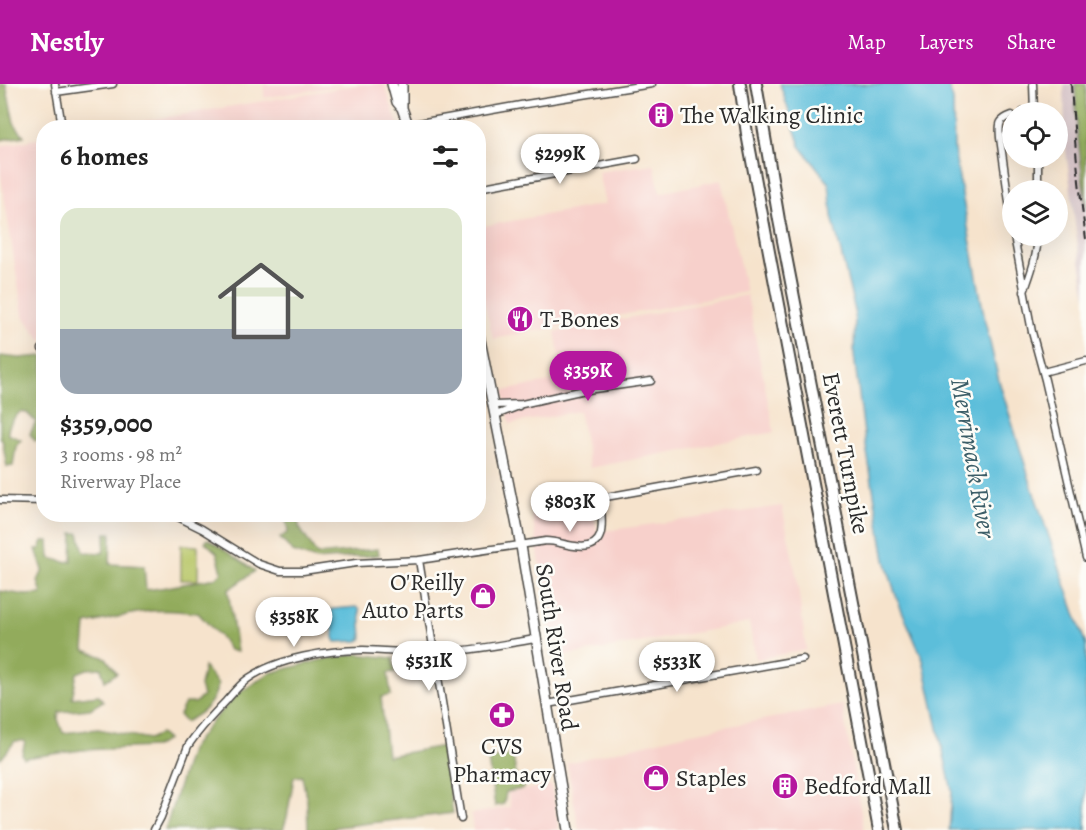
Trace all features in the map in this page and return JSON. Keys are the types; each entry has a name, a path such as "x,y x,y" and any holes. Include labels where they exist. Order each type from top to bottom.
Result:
{"highway":[{"name":"Everett Turnpike","path":"740,84 747,134 879,830"},
{"name":"Everett Turnpike","path":"756,84 781,231 897,830"}],"main road":[{"path":"392,84 397,102 407,120"},
{"path":"402,84 402,108"},
{"name":"South River Road","path":"486,378 495,410 521,546 568,830"}],"street":[{"path":"55,84 61,120"},
{"path":"57,92 113,84"},
{"path":"441,120 652,84"},
{"path":"1033,84 1034,102"},
{"path":"1002,120 999,124 1002,152"},
{"path":"486,187 637,159"},
{"path":"1016,246 1037,354 1086,558"},
{"path":"1024,293 1032,272 1037,246"},
{"path":"1043,372 1086,361"},
{"path":"495,410 580,391 651,381"},
{"path":"550,507 756,471"},
{"path":"189,522 258,564 273,569 295,571 356,563 419,560 550,541 578,547 587,546 599,538 603,529 600,498"},
{"path":"0,500 36,501"},
{"path":"419,560 461,819"},
{"path":"154,830 188,746 209,719 248,679 276,665 323,653 362,650 435,653 536,639"},
{"path":"547,704 803,659"}],"shaded area":[{"path":"264,84 348,84 264,98"},
{"path":"363,84 384,84 397,120 151,120"},
{"path":"1064,84 1075,84 1077,128 1086,208 1086,298 1068,167 1068,102 1064,102"},
{"path":"36,139 36,333 23,315 0,171 0,146"},
{"path":"654,164 660,193 721,180 746,292 493,339 486,310 486,226 605,204 598,172"},
{"path":"747,295 774,432 590,468 579,411 510,424 503,391 564,379 555,332"},
{"path":"591,503 597,532 782,506 797,579 806,650 756,659 749,623 553,658 532,514"},
{"name":"Bedford Mall","path":"842,705 864,830 579,830 567,763 687,734"},
{"path":"551,785 559,830 473,830 471,814 510,807 508,793"}],"green space":[{"path":"0,84 6,84 14,123 24,136 0,140"},
{"path":"1075,84 1086,84 1086,207 1077,128"},
{"path":"0,356 36,357 36,422 27,413 20,412 13,419 8,434 21,440 16,446 13,466 7,467 0,438"},
{"path":"36,422 36,441 30,434"},
{"path":"286,522 299,522 299,527 317,555 378,549 379,555 316,560 293,552 280,538 288,532"},
{"path":"73,533 79,533 84,552 103,553 106,533 111,533 110,564 144,566 146,590 216,578 222,572 217,553 205,542 208,539 255,571 228,590 237,652 229,650 223,640 198,613 151,611 86,624 84,650 106,658 117,673 105,681 101,668 87,669 77,673 72,698 99,695 103,701 90,709 59,712 58,719 63,733 98,729 149,739 160,734 167,740 155,747 82,750 24,758 22,755 25,741 15,741 0,759 0,591 26,595 42,594 38,581 43,570 36,549 40,549 43,541 49,541 50,558 65,562 72,561"},
{"path":"181,545 198,546 198,580 181,580"},
{"path":"357,654 393,658 395,672 388,673 391,695 381,697 387,756 443,746 453,813 337,827 331,830 308,830 307,801 302,776 294,777 283,830 165,830 190,750 237,694 270,673 321,660"},
{"path":"204,667 218,684 214,697 207,707 185,722 179,715 185,703 195,703 203,696 200,686"},
{"path":"513,755 517,780 523,782 524,787 506,792 504,804 495,806 488,759"}],"water":[{"name":"Merrimack River","path":"780,84 948,84 953,100 954,150 985,321 999,381 1033,490 1086,645 1086,830 949,830 952,791 923,660 897,599 885,560 864,434 854,355 855,311 832,216 829,183 800,146"},
{"path":"357,607 360,609 362,638 359,641 336,642 331,611"}],"railway":[{"path":"1071,84 1086,239"}],"place":[{"name":"The Walking Clinic","path":"661,115"},
{"name":"T-Bones","path":"520,319"},
{"name":"O'Reilly Auto Parts","path":"483,596"},
{"name":"CVS Pharmacy","path":"502,715"},
{"name":"Staples","path":"656,778"},
{"name":"Bedford Mall","path":"785,786"}]}
